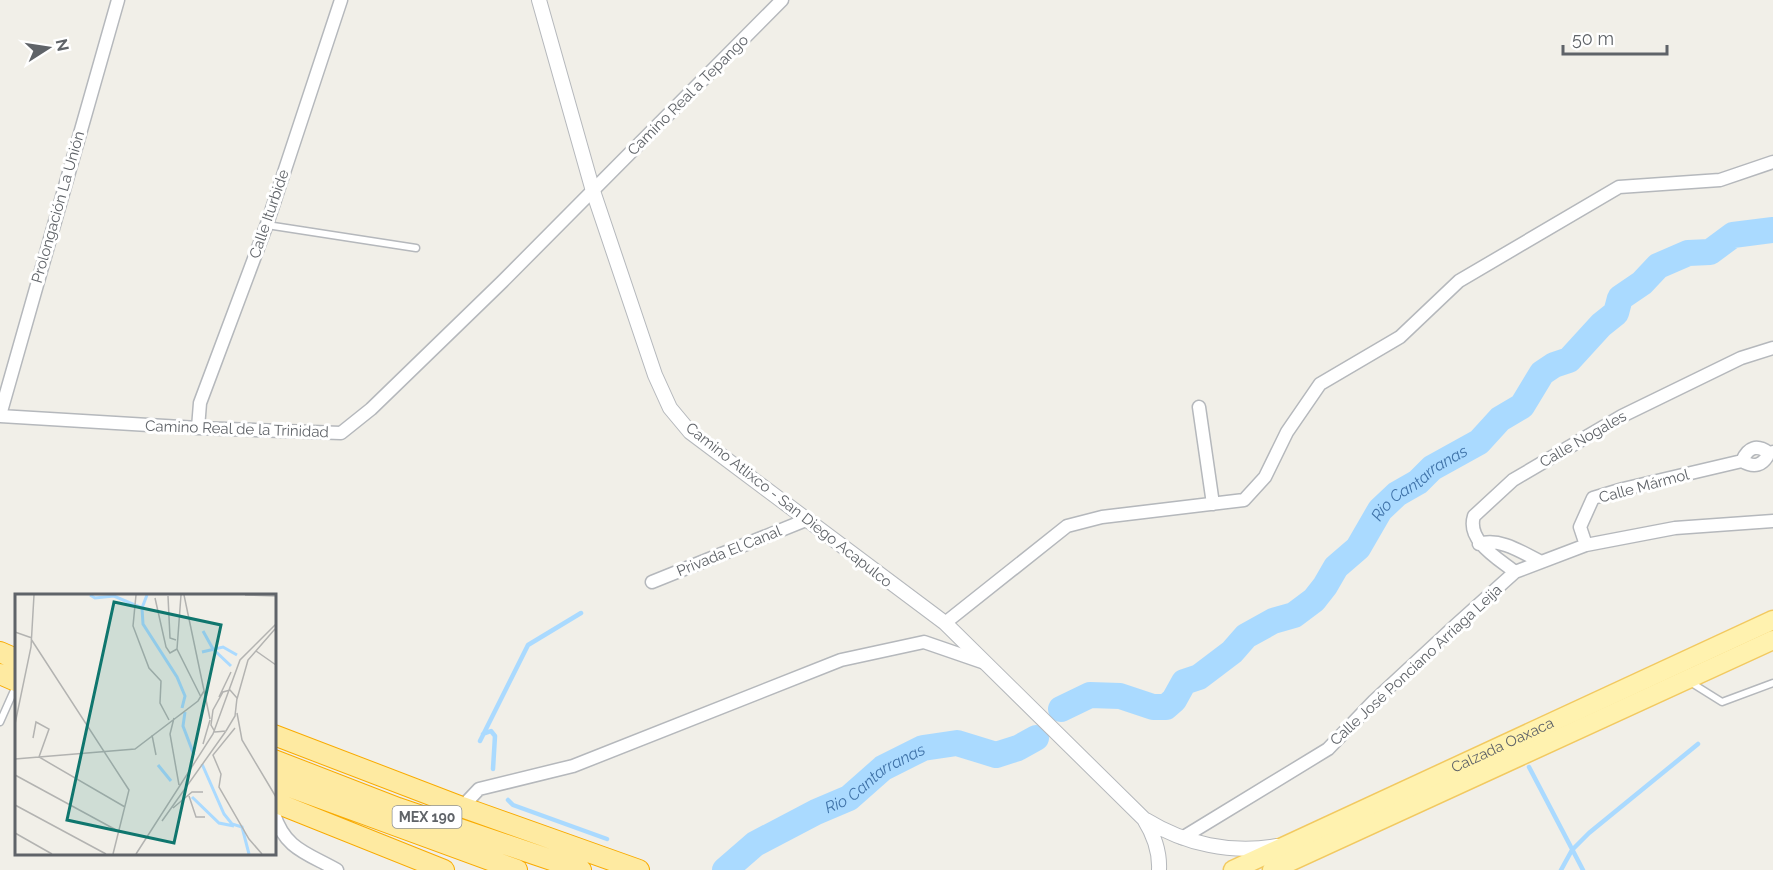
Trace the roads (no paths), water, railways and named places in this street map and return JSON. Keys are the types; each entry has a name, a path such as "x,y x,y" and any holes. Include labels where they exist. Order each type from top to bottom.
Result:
{"highway":[{"path":"0,652 15,659"},
{"path":"0,674 15,681"},
{"path":"276,736 462,807 639,870"},
{"name":"MEX 190","path":"276,761 399,807 581,870"},
{"name":"MEX 190","path":"276,782 517,870"},
{"path":"276,803 444,870"}],"main road":[{"name":"Calzada Oaxaca","path":"1272,870 1683,672 1773,620"},
{"name":"Calzada Oaxaca","path":"1233,870 1683,672 1773,640"}],"street":[{"name":"Prolongación La Unión","path":"0,415 118,0"},
{"name":"Calle Iturbide","path":"198,428 200,403 267,224 341,0"},
{"name":"Camino Atlixco - San Diego Acapulco","path":"539,0 593,190 654,375 670,408 690,432 945,623 1144,819 1155,840 1159,870"},
{"name":"Camino Real a Tepango","path":"593,190 782,0"},
{"path":"945,623 1067,526 1102,518 1244,500 1265,477 1287,432 1320,384 1400,337 1459,281 1619,186 1720,180 1773,162"},
{"name":"Camino Real de la Trinidad","path":"0,415 198,428 341,433 370,409 593,190"},
{"name":"Calle Nogales","path":"1479,544 1472,523 1474,516 1513,480 1622,416 1741,358 1773,348"},
{"path":"1199,407 1213,504"},
{"name":"Calle Mármol","path":"1586,545 1580,527 1593,498 1742,461 1750,465 1758,465 1766,460 1771,452"},
{"name":"Privada El Canal","path":"652,582 806,520"},
{"name":"Calle José Ponciano Arriaga Leija","path":"1182,838 1328,749 1398,678 1515,572 1586,545 1675,528 1773,521"},
{"path":"1479,544 1488,541 1511,547 1541,562"},
{"path":"1479,544 1515,572"},
{"path":"462,807 479,789 573,766 841,660 924,642 986,664"},
{"name":"Camino Atlixco - San Diego Acapulco","path":"1144,819 1182,838 1199,843 1235,848 1273,847 1293,843"},
{"path":"276,820 288,842 337,870"}],"lane":[{"path":"267,224 416,248"},
{"path":"1683,672 1722,702 1773,682"},
{"path":"0,722 15,688"}],"waterway":[{"name":"Rio Cantarranas","path":"1061,709 1090,695 1120,696 1153,707 1166,707 1174,700 1184,682 1199,677 1232,652 1246,636 1273,621 1294,615 1314,600 1336,567 1358,548 1380,510 1397,494 1418,482 1432,468 1479,442 1500,419 1522,406 1542,373 1554,365 1569,360 1601,325 1616,313 1620,298 1642,283 1658,266 1688,253 1710,252 1733,235 1773,230"},
{"path":"480,741 528,645 581,613"},
{"path":"483,734 491,731 495,736 493,769"},
{"name":"Rio Cantarranas","path":"725,870 755,844 816,812 849,798 883,768 923,748 957,743 996,755 1018,748 1036,738"},
{"path":"1561,870 1572,850 1589,833 1698,744"},
{"path":"1529,767 1583,870"},
{"path":"508,800 513,805 607,839"}]}
